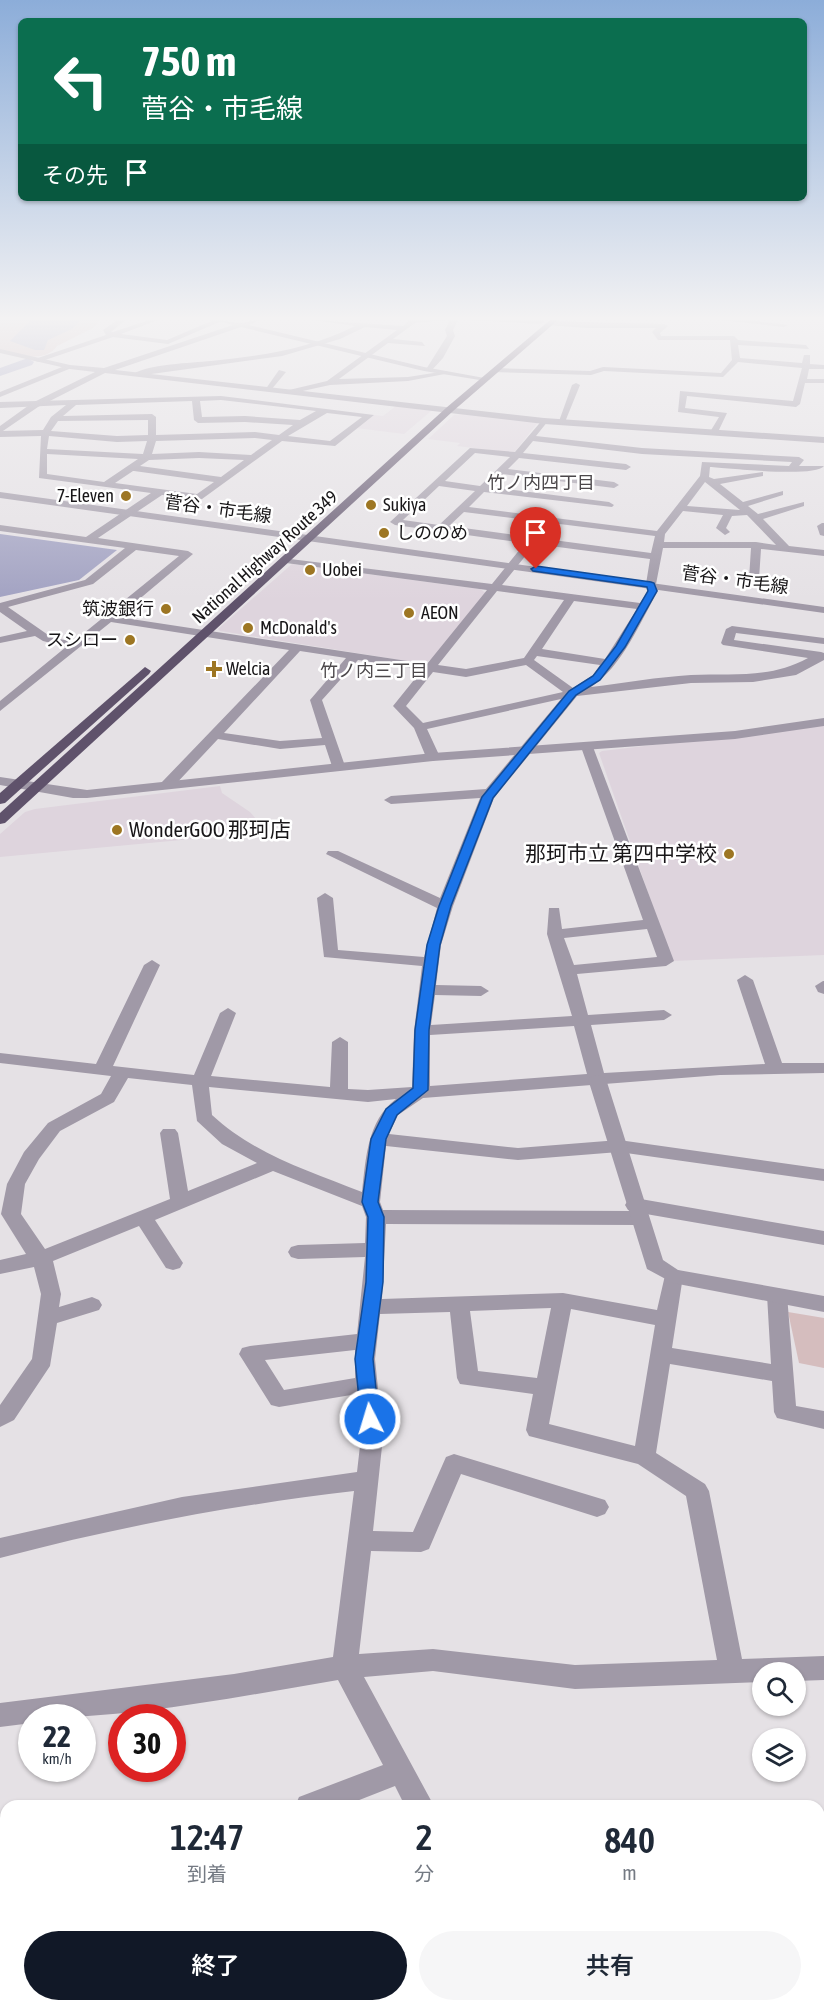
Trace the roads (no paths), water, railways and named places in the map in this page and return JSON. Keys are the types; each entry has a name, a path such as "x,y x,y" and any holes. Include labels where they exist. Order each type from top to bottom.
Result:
{"highway":[{"name":"National Highway Route 349","path":"0,800 298,536 441,414"},
{"name":"National Highway Route 349","path":"0,820 312,538 441,414"}],"street":[{"path":"0,432 24,414"},
{"path":"60,414 54,418 45,433 42,476 199,497 301,423 318,414"},
{"path":"107,484 134,468 147,457 152,439 153,414"},
{"path":"197,414 198,420 301,423"},
{"path":"0,432 152,439 222,435 282,438 332,444 370,415 360,414"},
{"path":"480,414 544,421 824,440"},
{"path":"561,422 564,414"},
{"path":"713,414 723,415 719,433 719,456"},
{"path":"54,418 152,417"},
{"path":"89,437 96,418"},
{"path":"220,420 222,435"},
{"path":"442,528 500,471 544,421"},
{"path":"199,455 202,437"},
{"path":"529,438 642,451 799,460 792,469"},
{"path":"626,467 472,450 395,522 655,557"},
{"path":"603,526 614,485 626,467 642,451"},
{"path":"43,452 147,457 199,455 253,458"},
{"path":"705,464 719,456"},
{"path":"705,464 792,469"},
{"path":"705,464 709,479 742,505 785,548"},
{"path":"421,1090 422,1030 433,945 445,906 487,797 573,693 597,678 608,663 653,591 651,584 659,539 682,508 709,479 820,467"},
{"path":"134,468 223,480"},
{"path":"500,471 614,485"},
{"path":"436,483 609,505"},
{"path":"87,541 160,492"},
{"path":"742,505 780,493"},
{"name":"菅谷・市毛線","path":"0,495 651,584 824,610"},
{"path":"682,508 753,515 801,504"},
{"path":"462,509 603,526 659,539 756,545 824,553"},
{"path":"726,532 721,528 729,513"},
{"path":"433,757 420,727 399,706 513,566 532,541 531,538 548,520"},
{"path":"824,526 822,526 824,533"},
{"path":"0,528 188,554 0,707"},
{"path":"753,579 756,545"},
{"path":"0,607 89,582 133,547"},
{"path":"286,560 644,607"},
{"path":"532,656 571,597"},
{"path":"0,607 47,639 76,646"},
{"path":"110,619 466,673 532,656 608,663"},
{"path":"732,629 824,640 822,656 726,643 732,629"},
{"path":"0,640 36,632"},
{"path":"167,785 297,648"},
{"path":"532,656 573,693"},
{"path":"420,727 573,693 691,679 753,678 792,672 822,656"},
{"path":"338,766 316,700 354,657"},
{"path":"0,781 73,794 433,757 735,735 824,722"},
{"path":"215,735 280,745 330,741"},
{"path":"568,970 666,961 587,747"},
{"path":"391,800 492,793"},
{"path":"333,854 445,906"},
{"path":"325,898 330,954 431,963"},
{"path":"554,911 555,934 568,970 597,1079 654,1264 673,1276 824,1304"},
{"path":"555,934 654,924"},
{"path":"102,1068 152,965"},
{"path":"745,980 775,1068"},
{"path":"428,990 482,991"},
{"path":"228,1013 200,1081 203,1117 228,1140 273,1164 373,1209 637,1211 824,1238"},
{"path":"422,1030 664,1015"},
{"path":"339,1094 340,1042"},
{"path":"0,1058 200,1081 368,1096 421,1090 775,1068 824,1068"},
{"path":"0,1418 6,1414 42,1360 51,1294 42,1258 31,1247 11,1214 16,1184 31,1156 54,1127 108,1098 123,1071"},
{"path":"417,1800 345,1667 372,1437 364,1359 375,1250 373,1209 378,1139 391,1112 421,1090"},
{"path":"169,1133 180,1202"},
{"path":"378,1139 518,1154 619,1146 824,1175"},
{"path":"0,1267 42,1258 273,1164"},
{"path":"144,1218 173,1263"},
{"path":"298,1252 375,1250"},
{"path":"644,1457 673,1276"},
{"path":"777,1295 785,1412 824,1420"},
{"path":"371,1307 562,1300 666,1319"},
{"path":"562,1300 537,1430 644,1457 697,1491 732,1671"},
{"path":"459,1304 468,1378 546,1387"},
{"path":"49,1318 92,1305"},
{"path":"367,1341 250,1354 279,1399 367,1384"},
{"path":"660,1354 782,1374"},
{"path":"359,1542 421,1542 454,1463 597,1507"},
{"path":"0,1548 49,1534 278,1490 366,1479"},
{"path":"0,1715 234,1686 345,1667 433,1660 575,1677 824,1668"},
{"path":"325,1800 401,1771"}],"water":[{"path":"0,534 117,550 79,580 0,597"}],"place":[{"name":"7-Eleven","path":"126,496"},
{"name":"Sukiya","path":"371,505"},
{"name":"しののめ","path":"384,533"},
{"name":"Uobei","path":"310,570"},
{"name":"筑波銀行","path":"166,609"},
{"name":"AEON","path":"409,613"},
{"name":"McDonald's","path":"248,628"},
{"name":"スシロー","path":"130,640"},
{"name":"Welcia","path":"214,669"},
{"name":"WonderGOO 那珂店","path":"117,830"},
{"name":"那珂市立 第四中学校","path":"729,854"}],"district":[{"name":"竹ノ内四丁目","path":"541,483"},
{"name":"竹ノ内三丁目","path":"374,671"}]}
